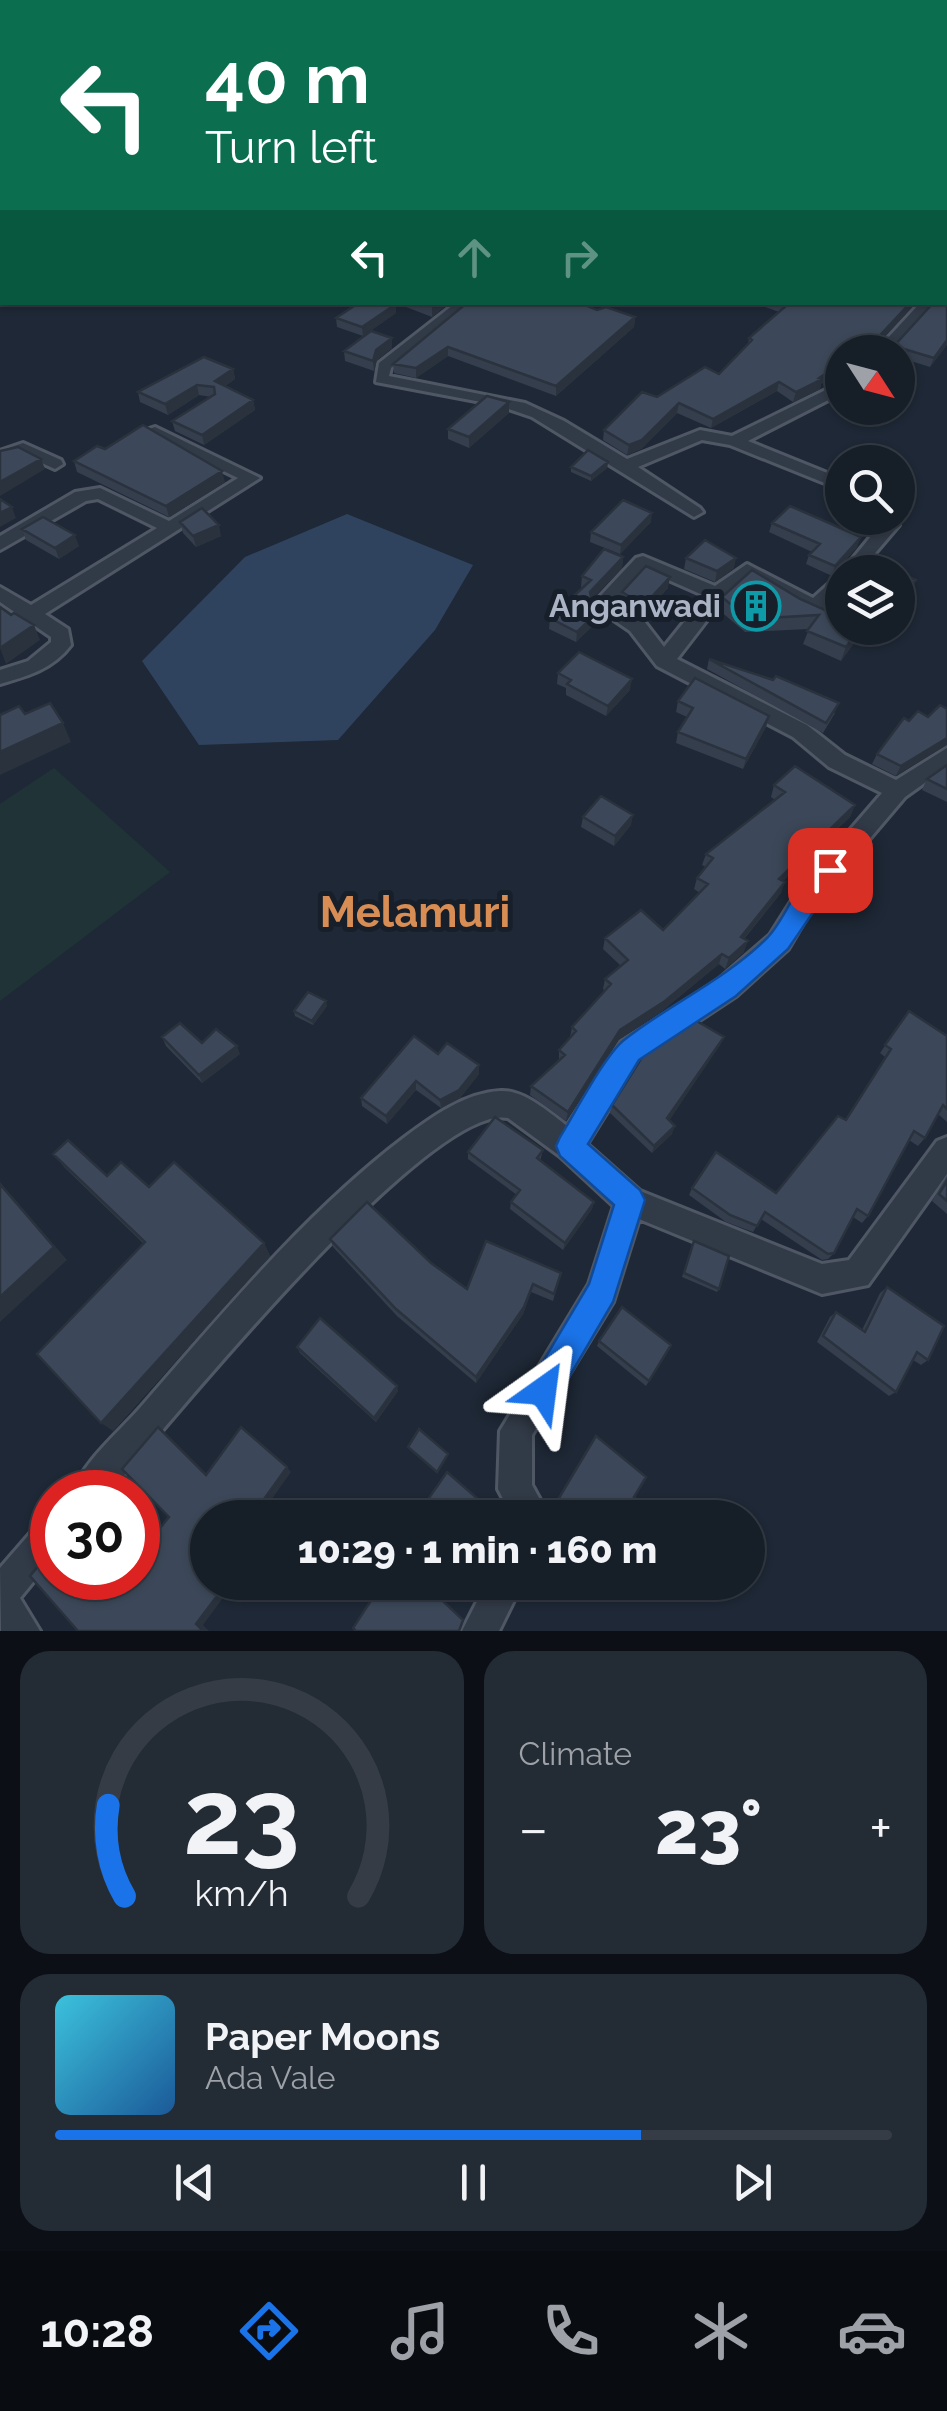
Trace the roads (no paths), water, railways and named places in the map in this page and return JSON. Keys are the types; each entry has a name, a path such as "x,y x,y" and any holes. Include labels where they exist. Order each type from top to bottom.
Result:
{"street":[{"path":"463,305 384,366 382,378 416,388 464,392 536,414 694,512"},
{"path":"898,335 926,305"},
{"path":"734,441 825,395"},
{"path":"30,614 251,478 155,432 168,424"},
{"path":"623,467 700,434 734,441 825,478"},
{"path":"0,457 23,448 55,464"},
{"path":"0,544 81,496 95,493 170,528"},
{"path":"864,555 881,535"},
{"path":"716,594 643,562 602,604 637,626 664,661 800,730 837,761 898,791"},
{"path":"664,661 716,594 747,570 816,606 825,597"},
{"path":"0,593 61,634 61,645 36,666 0,677"},
{"path":"570,1146 630,1051 727,988 779,942 808,896 898,791 947,756"},
{"path":"107,1470 262,1293 389,1167 479,1105 504,1103 570,1146 630,1200 822,1279 857,1274 947,1151"},
{"path":"522,1500 515,1488 516,1431 602,1291 630,1200"},
{"path":"22,1631 0,1597 30,1561"},
{"path":"480,1631 496,1600"}],"water":[{"path":"347,514 473,565 435,630 338,740 199,745 142,661 245,557"}],"place":[{"name":"Anganwadi","path":"756,606"}],"district":[{"name":"Melamuri","path":"415,912"}]}
